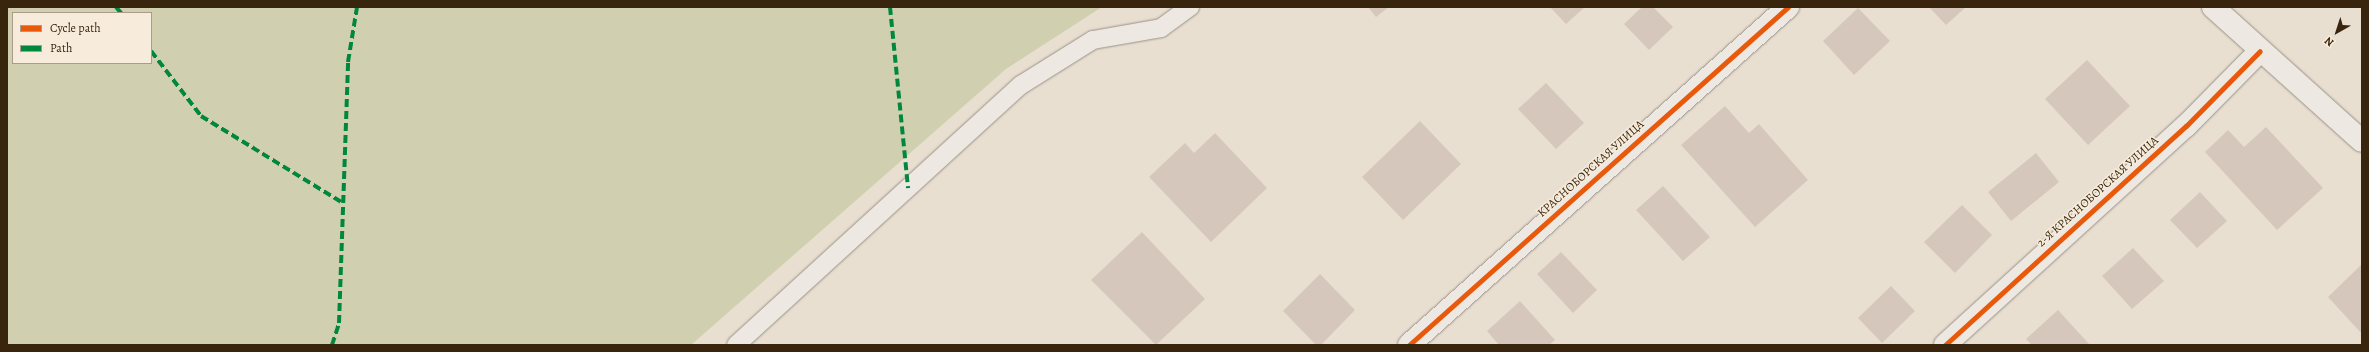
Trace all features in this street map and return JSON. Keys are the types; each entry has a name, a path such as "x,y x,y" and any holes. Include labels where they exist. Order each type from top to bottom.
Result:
{"street":[{"name":"КРАСНОБОРСКАЯ УЛИЦА","path":"1409,345 1788,7"},
{"path":"2213,7 2260,51 2362,141"},
{"name":"2-Я КРАСНОБОРСКАЯ УЛИЦА","path":"1945,345 2186,126 2260,51"}],"lane":[{"path":"736,345 1021,85 1093,40 1161,28 1190,7"}],"green space":[{"path":"7,7 1102,7 1006,69 691,345 7,345"}],"building":[{"path":"1368,7 1389,7 1376,17"},
{"path":"1550,7 1585,7 1566,24"},
{"path":"1642,7 1653,7 1673,27 1649,50 1624,24"},
{"path":"1929,7 1966,7 1946,25"},
{"path":"1858,8 1890,41 1854,75 1823,41"},
{"path":"2087,60 2130,106 2088,145 2045,99"},
{"path":"1546,83 1584,123 1556,149 1518,109"},
{"path":"1725,106 1749,133 1759,124 1808,180 1755,227 1681,145"},
{"path":"1420,121 1461,164 1403,220 1362,177"},
{"path":"2266,127 2323,188 2277,230 2205,152 2228,130 2244,147"},
{"path":"1215,133 1267,188 1211,242 1149,177 1185,143 1194,153"},
{"path":"2036,153 2059,182 2011,221 1988,192"},
{"path":"1663,186 1710,237 1683,261 1636,210"},
{"path":"2200,192 2227,221 2197,248 2170,220"},
{"path":"1962,205 1992,235 1955,273 1924,242"},
{"path":"1142,232 1205,299 1156,345 1091,280"},
{"path":"2133,248 2164,281 2132,309 2102,276"},
{"path":"1561,252 1597,290 1573,313 1537,274"},
{"path":"2362,264 2362,334 2328,297"},
{"path":"1320,274 1355,310 1321,345 1316,345 1283,311"},
{"path":"1891,286 1915,311 1882,343 1858,318"},
{"path":"1520,301 1555,340 1549,345 1499,345 1487,331"},
{"path":"2058,310 2090,345 2032,345 2026,339"}],"marked path":[{"path":"116,7 120,12"},
{"path":"332,345 339,323 348,62 357,7"},
{"path":"890,7 908,188"},
{"path":"152,52 201,116 343,203"}],"cycle path":[{"path":"1409,345 1788,7"},
{"path":"1945,345 2186,126 2260,51"}]}
